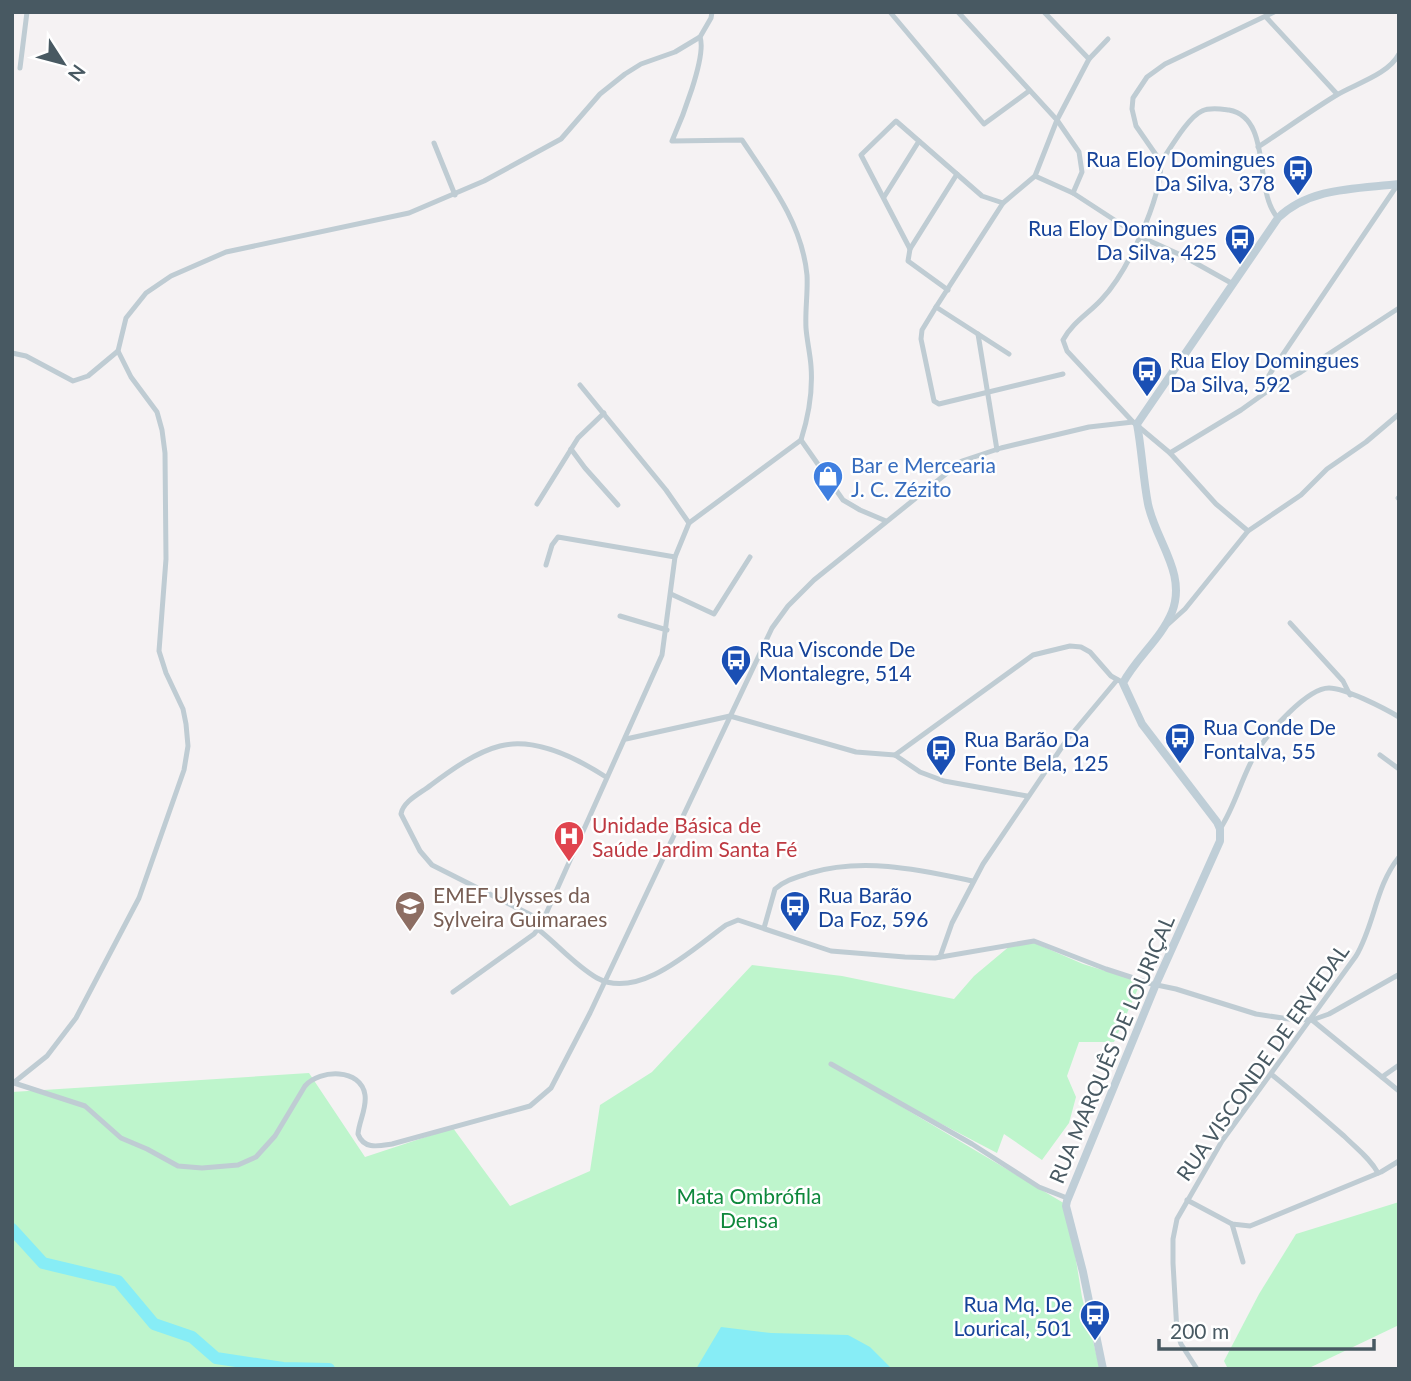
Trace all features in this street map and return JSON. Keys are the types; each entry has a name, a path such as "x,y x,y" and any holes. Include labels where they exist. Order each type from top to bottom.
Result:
{"main road":[{"path":"1220,829 1194,790 1142,724 1120,681 1164,627 1175,603 1177,586 1172,565 1148,506 1135,423 1278,218 1289,208 1308,197 1399,184"},
{"name":"RUA MARQUÊS DE LOURIÇAL","path":"1103,1369 1066,1206 1156,984 1220,841 1220,829"}],"street":[{"path":"20,68 27,12"},
{"path":"12,353 26,356 66,379 80,380 98,369 118,351 126,318 139,300 160,281 226,252 409,213 455,195 561,139 600,94 625,74 641,64 684,48 700,37 712,12"},
{"path":"890,12 984,124 1029,90"},
{"path":"958,12 1057,120 1079,152 1082,172 1073,193"},
{"path":"1044,12 1089,59"},
{"path":"1161,162 1136,126 1132,109 1133,98 1143,82 1165,64 1274,12"},
{"path":"1266,17 1337,94"},
{"path":"453,992 539,930 662,655 675,557 689,523 801,440 809,414 811,367 806,327 807,286 803,252 787,210 742,140 672,141 702,52 700,37"},
{"path":"1063,374 939,404 934,401 920,339 922,330 936,307 1003,203 1035,176 1057,120 1089,59 1108,39"},
{"path":"1258,147 1337,94 1384,69 1397,59 1399,54"},
{"path":"1248,531 1216,504 1170,453 1135,423 1067,351 1063,340 1073,324 1100,301 1115,283 1139,236 1158,185 1161,162 1194,117 1202,111 1212,108 1232,111 1244,117 1251,125 1258,147 1269,209 1278,218"},
{"path":"911,249 861,155 896,121 982,196 1003,203"},
{"path":"884,197 919,141"},
{"path":"434,143 455,195"},
{"path":"948,290 908,261 911,249 957,174"},
{"path":"1035,176 1073,193 1139,236 1183,256 1233,284"},
{"path":"1269,390 1267,379 1270,372 1399,184"},
{"path":"936,307 1009,354"},
{"path":"1170,453 1399,308"},
{"path":"978,334 997,450"},
{"path":"13,1083 47,1056 69,1030 126,925 144,885 187,758 183,709 159,651 166,559 166,465 162,430 157,412 131,377 118,351"},
{"path":"580,385 689,523"},
{"path":"537,504 572,449 604,412"},
{"path":"1164,627 1185,609 1248,531 1296,499 1327,469 1366,442 1399,414"},
{"path":"13,1083 85,1106 121,1138 178,1167 202,1168 238,1165 256,1157 275,1136 309,1081 319,1076 338,1074 355,1080 363,1088 366,1100 358,1134 365,1143 376,1146 519,1110 537,1102 557,1079 780,615 814,580 962,461 1088,427 1135,423"},
{"path":"801,440 843,500 886,521"},
{"path":"572,449 618,505"},
{"path":"546,565 555,540 564,537 675,557"},
{"path":"671,594 714,614 750,557"},
{"path":"620,616 667,630"},
{"path":"1290,623 1343,681 1350,695"},
{"path":"895,755 1032,655 1070,646 1082,647 1093,654 1101,666 1120,681 1072,732 1027,796 973,881 947,934 940,957"},
{"path":"1220,829 1257,751 1312,693 1325,688 1339,689 1399,716"},
{"path":"625,739 730,716 856,752 895,755 920,772 944,781 1027,796"},
{"path":"543,921 432,865 414,840 401,810 459,766 503,745 538,747 563,753 606,777"},
{"path":"1380,755 1399,769"},
{"name":"RUA VISCONDE DE ERVEDAL","path":"1197,1369 1179,1339 1174,1282 1174,1229 1186,1200 1222,1141 1359,950 1368,930 1380,887 1399,856"},
{"path":"764,928 773,892 781,884 838,866 909,870 973,881"},
{"path":"539,930 591,974 605,981 627,982 654,976 726,925 738,920 840,952 905,957 940,957 1034,941 1106,970 1256,1014 1289,1019 1310,1020 1341,1008 1398,975"},
{"path":"1289,1019 1300,1033"},
{"path":"1310,1020 1399,1091"},
{"path":"831,1064 1040,1186 1068,1198"},
{"path":"1382,1077 1399,1065"},
{"path":"1271,1074 1359,1150 1378,1173"},
{"path":"1186,1200 1231,1224 1250,1226 1378,1173 1399,1161"},
{"path":"1231,1224 1243,1262"}],"green space":[{"name":"Mata Ombrófila Densa","path":"1030,941 1083,964 1141,982 1114,1042 1079,1042 1067,1076 1076,1097 1069,1123 1042,1160 1004,1134 997,1153 850,1076 1067,1205 1082,1297 1100,1369 12,1369 12,1092 309,1073 365,1157 453,1128 510,1206 590,1171 600,1105 652,1072 752,965 842,976 954,999 974,976 1011,945"},
{"path":"1399,1202 1399,1325 1307,1369 1228,1369 1224,1361 1259,1294 1296,1234"}],"water":[{"path":"721,1327 771,1333 848,1335 870,1347 892,1369 696,1369"}],"waterway":[{"path":"12,1229 43,1263 118,1281 154,1324 192,1337 216,1358 283,1368 329,1369"}],"place":[{"name":"Rua Eloy Domingues Da Silva, 378","path":"1298,197"},
{"name":"Rua Eloy Domingues Da Silva, 425","path":"1240,266"},
{"name":"Rua Eloy Domingues Da Silva, 592","path":"1147,398"},
{"name":"Bar e Mercearia J. C. Zézito","path":"828,503"},
{"name":"Rua Visconde De Montalegre, 514","path":"736,687"},
{"name":"Rua Conde De Fontalva, 55","path":"1180,765"},
{"name":"Rua Barão Da Fonte Bela, 125","path":"941,777"},
{"name":"Unidade Básica de Saúde Jardim Santa Fé","path":"569,863"},
{"name":"EMEF Ulysses da Sylveira Guimaraes","path":"410,933"},
{"name":"Rua Barão Da Foz, 596","path":"795,933"},
{"name":"Rua Mq. De Lourical, 501","path":"1095,1342"}]}
